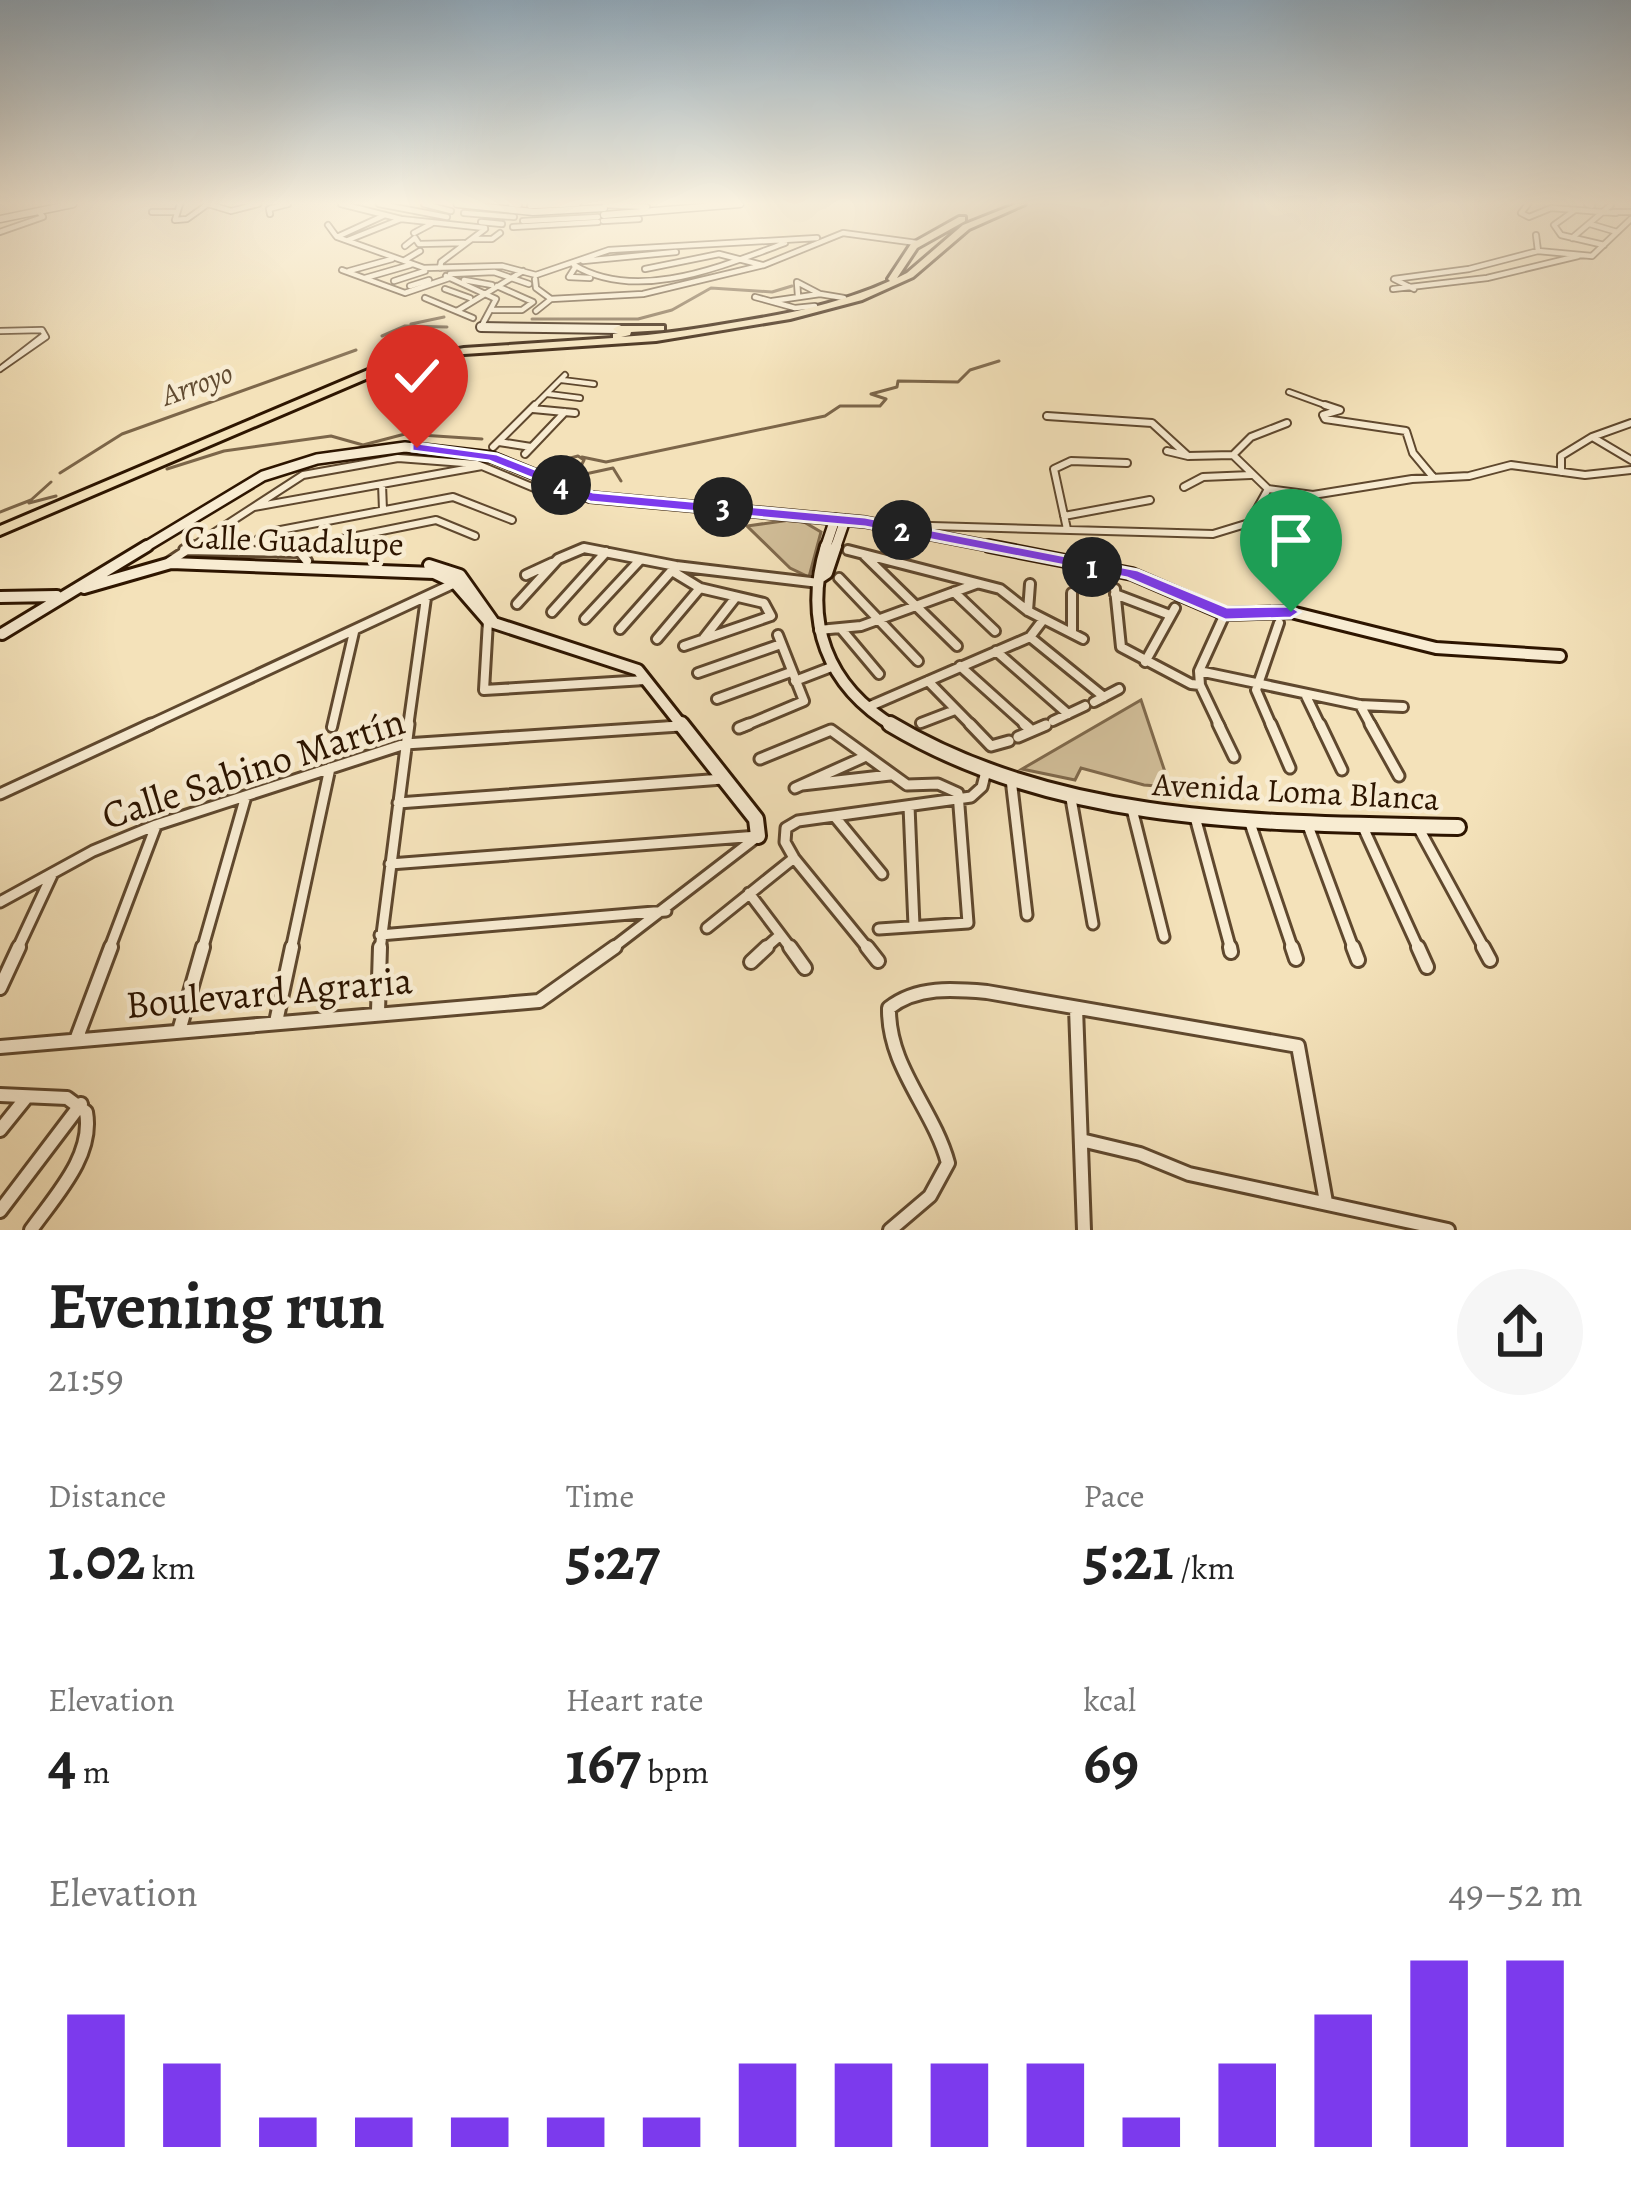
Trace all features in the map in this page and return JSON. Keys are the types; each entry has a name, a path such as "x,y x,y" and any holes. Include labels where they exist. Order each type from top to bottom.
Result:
{"highway":[{"path":"892,279 904,261"},
{"path":"0,528 380,364 456,349 712,326 844,298 892,279 914,261"},
{"path":"0,528 379,368 464,351 656,338 826,308 902,280 924,261"},
{"path":"617,329 712,326"},
{"path":"592,340 627,333 617,329"}],"street":[{"path":"383,261 345,271 404,293 446,274 502,266 536,275 583,261"},
{"path":"403,261 446,274 497,301 489,309 485,326 617,329"},
{"path":"442,261 446,274"},
{"path":"577,264 605,261"},
{"path":"625,295 649,261"},
{"path":"645,269 683,261"},
{"path":"577,264 569,277 636,282 732,261"},
{"path":"750,261 764,266"},
{"path":"536,311 550,299 625,295 775,261"},
{"path":"1414,289 1394,279 1496,261"},
{"path":"1393,289 1555,261"},
{"path":"363,279 407,263"},
{"path":"577,264 605,278"},
{"path":"671,264 689,271"},
{"path":"394,280 427,270"},
{"path":"446,274 486,271 529,284"},
{"path":"455,310 520,271"},
{"path":"414,274 432,281"},
{"path":"536,275 534,285 550,299"},
{"path":"445,289 489,309 517,311 532,304 530,298 464,280"},
{"path":"410,286 432,281"},
{"path":"798,296 797,282 818,300"},
{"path":"770,301 798,296 818,300"},
{"path":"755,297 795,308 818,300"},
{"path":"425,298 472,318"},
{"path":"0,331 42,330 45,335 39,345 2,365"},
{"path":"490,453 563,378 594,384"},
{"path":"1289,392 1340,410 1323,415 1325,419 1406,431 1413,453 1434,478"},
{"path":"546,394 580,398"},
{"path":"532,409 575,413"},
{"path":"174,557 307,474 404,458 523,448 565,412"},
{"path":"1047,416 1152,423 1188,456"},
{"path":"1167,451 1188,456 1233,454 1251,437 1287,423"},
{"path":"1562,472 1562,456 1592,436 1631,423"},
{"path":"1592,436 1631,460"},
{"path":"1,635 257,483 357,453 405,447 490,453 590,497 840,519 1132,574 1225,614 1291,612 1436,648 1560,656"},
{"path":"246,508 382,484 523,448"},
{"path":"490,453 558,498"},
{"path":"1233,454 1268,489 1324,495 1511,466 1608,475 1631,470"},
{"path":"1067,530 1054,469 1071,461 1127,463"},
{"path":"1184,487 1203,477 1252,475"},
{"path":"382,484 383,510"},
{"path":"885,526 1228,532 1250,523 1268,489"},
{"path":"239,551 269,532 457,497 512,520"},
{"path":"1064,516 1150,500"},
{"path":"805,516 828,539"},
{"name":"Avenida Loma Blanca","path":"840,519 818,572 817,630 834,667 868,706 914,739 986,771 1132,809 1458,827"},
{"name":"Avenida Loma Blanca","path":"820,580 827,573 840,519"},
{"path":"278,552 440,520 475,536"},
{"path":"526,575 584,548 674,568 820,580"},
{"path":"848,550 1000,589 1028,611 1083,639"},
{"path":"174,557 239,551 300,553 307,560"},
{"path":"552,612 606,552"},
{"path":"863,554 957,646"},
{"name":"Calle Guadalupe","path":"77,589 174,557 413,567 460,581"},
{"name":"Calle Guadalupe","path":"174,557 413,567"},
{"path":"517,604 558,560"},
{"path":"585,619 640,560"},
{"path":"674,568 700,588 766,604 770,618 684,646"},
{"path":"620,629 674,568"},
{"path":"839,578 918,661"},
{"path":"0,794 460,581 492,620 634,667 757,819 758,836"},
{"path":"817,630 879,620 978,584"},
{"path":"1028,611 1030,584"},
{"path":"657,639 700,588"},
{"path":"0,597 77,589"},
{"path":"1145,662 1173,611 1115,591 1119,645 1145,662 1195,685 1234,757"},
{"path":"954,592 994,631"},
{"path":"1072,592 1072,633"},
{"path":"378,1011 380,935 427,597"},
{"path":"701,641 736,597"},
{"path":"1195,685 1225,614"},
{"path":"492,620 484,690 646,680"},
{"path":"868,706 1030,637 1043,620"},
{"path":"1279,623 1256,684 1290,769"},
{"path":"841,628 879,674"},
{"path":"332,727 354,632"},
{"path":"1030,637 1094,702"},
{"path":"698,673 780,640 803,703 739,728"},
{"path":"996,651 1068,714"},
{"path":"960,666 1032,731"},
{"path":"717,699 834,667"},
{"path":"1199,671 1360,705 1403,707"},
{"path":"928,681 993,747 1120,689"},
{"path":"1305,694 1342,770"},
{"path":"1360,705 1399,776"},
{"path":"921,723 955,710"},
{"name":"Calle Sabino Martín","path":"0,902 53,871 156,824 405,744 682,725"},
{"path":"760,759 831,730 864,758 910,786 942,784 955,790 968,923 879,929"},
{"path":"864,758 798,786 892,775"},
{"path":"276,1022 330,768"},
{"path":"878,961 794,858 785,842 786,828 834,816 958,799 978,793 986,771"},
{"path":"1011,777 1027,915"},
{"path":"398,803 723,779"},
{"path":"1070,792 1093,924"},
{"path":"179,1031 246,795"},
{"path":"909,806 914,926"},
{"path":"1132,809 1164,937"},
{"path":"834,816 881,874"},
{"path":"1194,816 1231,952"},
{"path":"1249,819 1296,959"},
{"path":"1306,821 1358,960"},
{"path":"76,1040 156,824"},
{"path":"1361,824 1427,967"},
{"path":"1418,826 1490,960"},
{"path":"390,864 758,836"},
{"path":"380,935 666,911 758,836"},
{"path":"707,928 794,858"},
{"path":"0,988 53,871"},
{"path":"749,893 805,968"},
{"name":"Boulevard Agraria","path":"0,1047 544,999 666,911"},
{"path":"751,962 779,935"},
{"path":"890,1230 937,1188 948,1163 890,1041 888,1016 894,1001 927,992 971,990 1298,1046 1327,1202"},
{"path":"1076,1008 1084,1230"},
{"path":"0,1095 72,1100 81,1104 91,1126 87,1145 31,1230"},
{"path":"0,1130 26,1098"},
{"path":"0,1210 81,1104"},
{"path":"1081,1140 1140,1154 1189,1174 1448,1230"}],"shaded area":[{"path":"790,520 821,532 809,577 790,568 747,526"},
{"path":"1141,700 1170,787 1081,768 1075,780 1022,769"}],"waterway":[{"name":"Arroyo","path":"532,319 638,319 672,310 711,288 772,292 792,286"},
{"path":"411,324 444,317"},
{"name":"Arroyo","path":"382,336 405,326 447,327"},
{"name":"Arroyo","path":"60,473 122,434 356,350"},
{"path":"582,457 606,462 825,416 840,406 880,406 886,399 871,394 897,387 898,381 958,382 970,370 999,361"},
{"path":"167,469 224,451 331,436 363,445 405,434 482,439"},
{"path":"540,466 578,456 584,460 576,476 613,468 621,481"},
{"name":"Arroyo","path":"0,512 31,500 51,482"},
{"path":"29,503 56,496"}],"route":[{"path":"417,448 492,457 590,497 865,522 1140,576 1225,614 1291,612"}]}
